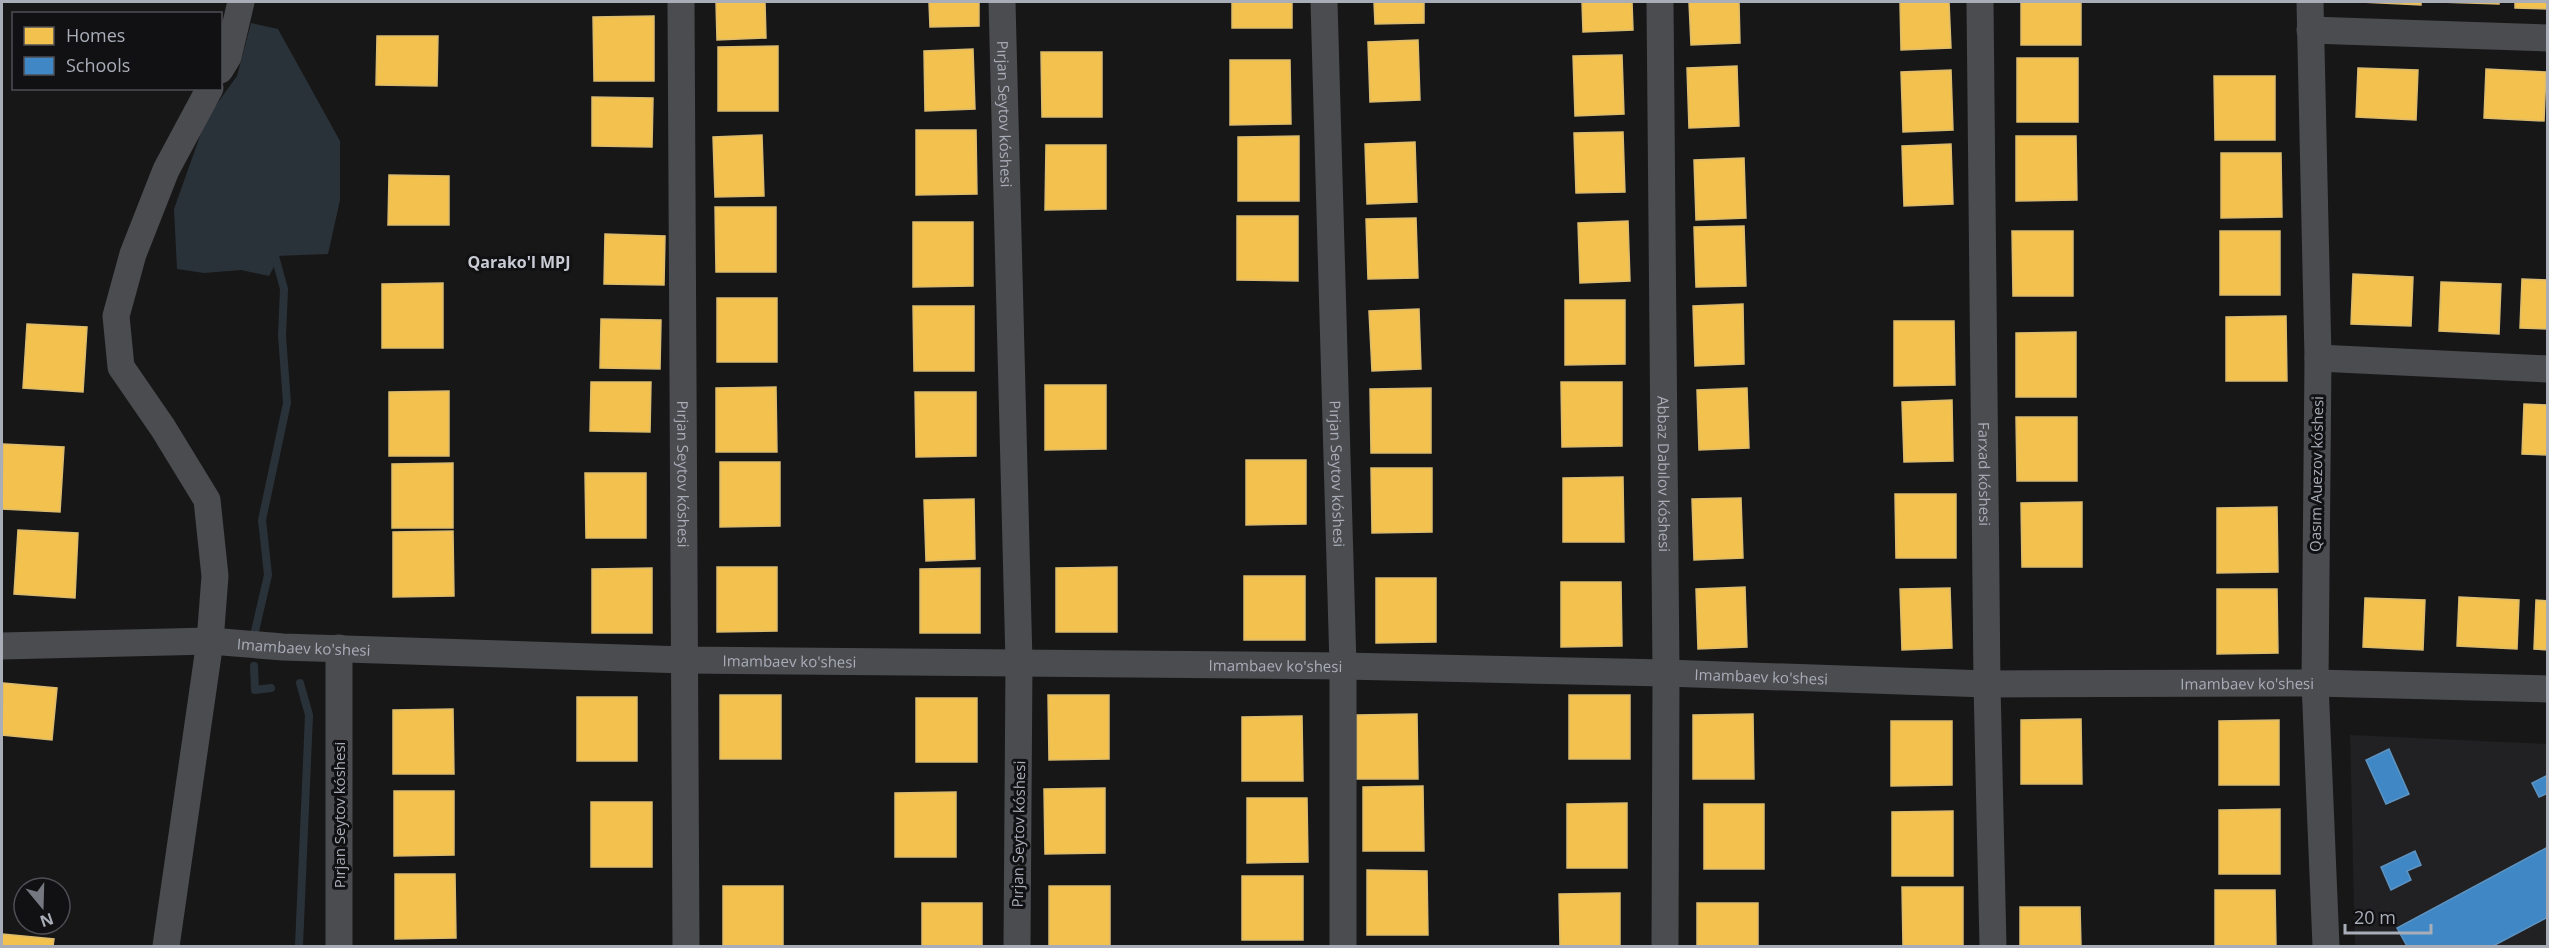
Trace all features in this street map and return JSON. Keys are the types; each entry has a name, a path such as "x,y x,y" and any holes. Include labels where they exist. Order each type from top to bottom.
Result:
{"street":[{"path":"222,67 228,57 241,2"},
{"name":"Pırjan Seytov kóshesi","path":"681,2 686,946"},
{"name":"Pırjan Seytov kóshesi","path":"1002,2 1019,662 1017,946"},
{"name":"Pırjan Seytov kóshesi","path":"1324,2 1343,666 1342,946"},
{"name":"Abbaz Dabılov kóshesi","path":"1660,2 1666,673 1665,946"},
{"name":"Farxad kóshesi","path":"1980,2 1987,684 1993,946"},
{"name":"Qasım Auezov kóshesi","path":"2310,2 2318,358 2315,682 2326,946"},
{"path":"2310,30 2547,38"},
{"path":"166,946 210,641 215,576 207,500 122,367 116,316 133,254 166,170 209,90"},
{"path":"2318,358 2547,369"},
{"name":"Imambaev ko'shesi","path":"2,646 210,641 339,648 685,660 1343,666 1666,673 1987,684 2315,682 2547,689"},
{"name":"Pırjan Seytov kóshesi","path":"339,648 339,946"}],"shaded area":[{"path":"251,23 278,29 340,141 340,200 328,254 275,256 276,263 269,276 241,270 204,273 177,269 174,209 206,119 237,76"},
{"path":"2350,735 2547,744 2547,946 2355,946"}],"building: Homes":[{"path":"716,2 765,2 766,38 717,40"},
{"path":"929,2 979,2 979,26 930,27"},
{"path":"1232,2 1292,2 1292,28 1232,28"},
{"path":"1374,2 1424,2 1424,23 1375,24"},
{"path":"1582,2 1632,2 1633,30 1583,32"},
{"path":"1689,2 1739,2 1740,43 1691,45"},
{"path":"1900,2 1949,2 1951,48 1901,50"},
{"path":"2021,2 2081,2 2081,45 2021,45"},
{"path":"2361,2 2421,2 2421,5"},
{"path":"2439,2 2499,2 2499,4"},
{"path":"2515,2 2548,2 2548,9 2515,8"},
{"path":"654,16 654,81 594,81 593,17"},
{"path":"377,36 438,36 437,86 376,85"},
{"path":"1418,40 1420,100 1370,102 1368,42"},
{"path":"778,46 778,111 718,111 718,47"},
{"path":"973,49 975,109 925,111 924,51"},
{"path":"1041,52 1102,52 1102,117 1042,117"},
{"path":"1622,55 1624,114 1575,116 1573,56"},
{"path":"2017,58 2078,58 2078,122 2017,122"},
{"path":"1230,60 1290,60 1291,124 1230,125"},
{"path":"1737,66 1739,126 1689,128 1687,68"},
{"path":"2358,68 2418,70 2416,120 2356,117"},
{"path":"2486,69 2546,72 2544,121 2484,118"},
{"path":"1951,70 1953,130 1903,132 1901,72"},
{"path":"2214,76 2275,76 2275,140 2215,140"},
{"path":"592,97 653,98 652,147 592,146"},
{"path":"916,130 976,130 977,194 916,195"},
{"path":"1623,132 1625,192 1576,193 1574,133"},
{"path":"762,135 764,196 715,197 713,137"},
{"path":"1299,136 1299,201 1238,201 1238,137"},
{"path":"2016,136 2076,136 2077,200 2016,201"},
{"path":"1415,142 1417,202 1367,204 1365,144"},
{"path":"1951,144 1953,204 1904,206 1902,146"},
{"path":"1046,145 1106,145 1106,209 1045,210"},
{"path":"2221,153 2281,153 2282,217 2221,218"},
{"path":"1744,158 1746,218 1696,220 1694,160"},
{"path":"389,175 449,176 449,225 388,225"},
{"path":"715,207 776,207 776,272 716,272"},
{"path":"1237,216 1298,216 1298,281 1237,280"},
{"path":"1416,218 1418,278 1368,279 1366,219"},
{"path":"1628,221 1630,281 1580,283 1578,223"},
{"path":"913,222 973,222 973,286 913,287"},
{"path":"1744,226 1746,286 1696,287 1694,227"},
{"path":"2012,231 2073,231 2073,296 2013,296"},
{"path":"2220,231 2280,231 2280,295 2220,295"},
{"path":"605,234 665,236 664,285 604,284"},
{"path":"2353,274 2413,277 2411,326 2351,324"},
{"path":"2522,279 2548,280 2548,329 2520,328"},
{"path":"2441,282 2501,284 2499,334 2439,331"},
{"path":"443,283 443,348 382,348 382,284"},
{"path":"717,298 777,298 777,362 717,362"},
{"path":"1565,300 1625,300 1625,364 1565,365"},
{"path":"1743,304 1744,364 1695,366 1693,306"},
{"path":"913,306 974,306 974,371 914,371"},
{"path":"1419,309 1421,369 1372,371 1369,311"},
{"path":"2286,316 2287,381 2226,381 2226,317"},
{"path":"601,319 661,320 660,369 600,368"},
{"path":"1894,321 1954,321 1955,385 1894,386"},
{"path":"27,324 87,327 83,392 23,388"},
{"path":"2076,332 2076,397 2016,397 2016,333"},
{"path":"591,382 651,382 650,432 590,431"},
{"path":"1561,382 1622,382 1622,446 1562,447"},
{"path":"1045,385 1106,385 1106,449 1045,450"},
{"path":"776,387 777,452 716,452 716,388"},
{"path":"1431,388 1431,453 1371,453 1370,389"},
{"path":"1747,388 1749,448 1699,450 1697,390"},
{"path":"449,391 449,456 389,456 389,392"},
{"path":"915,392 976,392 976,456 916,457"},
{"path":"1952,400 1953,461 1904,462 1902,402"},
{"path":"2524,404 2548,405 2548,455 2522,454"},
{"path":"2016,417 2077,417 2077,481 2017,481"},
{"path":"3,444 64,447 60,512 2,509"},
{"path":"1246,460 1306,460 1306,524 1246,525"},
{"path":"720,462 780,462 780,526 720,527"},
{"path":"453,463 453,528 392,528 392,464"},
{"path":"1371,468 1432,468 1432,532 1372,533"},
{"path":"585,473 646,473 646,538 586,538"},
{"path":"1623,477 1624,542 1563,542 1563,478"},
{"path":"1895,494 1956,494 1956,558 1896,558"},
{"path":"1741,498 1743,558 1694,560 1692,499"},
{"path":"974,499 975,559 926,561 924,500"},
{"path":"2082,502 2082,567 2022,567 2021,503"},
{"path":"2277,507 2278,572 2217,573 2217,508"},
{"path":"18,530 78,533 75,598 14,594"},
{"path":"453,531 454,596 393,597 393,532"},
{"path":"717,567 777,567 777,631 717,632"},
{"path":"1117,567 1117,632 1056,632 1056,568"},
{"path":"652,568 652,633 592,633 592,569"},
{"path":"980,568 980,633 920,633 920,569"},
{"path":"1244,576 1305,576 1305,640 1244,640"},
{"path":"1376,578 1436,578 1436,642 1376,643"},
{"path":"1561,582 1621,582 1622,646 1561,647"},
{"path":"1745,587 1747,647 1698,649 1696,589"},
{"path":"1950,588 1952,648 1902,650 1900,589"},
{"path":"2217,589 2277,589 2278,653 2217,654"},
{"path":"2459,597 2519,600 2517,649 2457,646"},
{"path":"2365,598 2425,600 2423,650 2363,647"},
{"path":"2536,600 2548,601 2548,650 2534,649"},
{"path":"3,683 57,688 52,740 2,735"},
{"path":"720,695 781,695 781,759 720,759"},
{"path":"1048,695 1109,695 1109,759 1049,760"},
{"path":"1569,695 1630,695 1630,759 1569,759"},
{"path":"577,697 637,697 637,761 577,761"},
{"path":"916,698 977,698 977,762 916,762"},
{"path":"453,709 454,774 393,774 393,710"},
{"path":"1417,714 1418,779 1357,779 1357,715"},
{"path":"1753,714 1754,779 1693,779 1693,715"},
{"path":"1302,716 1303,781 1242,781 1242,717"},
{"path":"2081,719 2082,784 2021,784 2021,720"},
{"path":"2279,720 2279,785 2219,785 2219,721"},
{"path":"1891,721 1952,721 1952,785 1891,786"},
{"path":"1423,786 1424,851 1363,851 1363,787"},
{"path":"1105,788 1105,853 1045,854 1044,789"},
{"path":"394,791 454,791 454,855 394,856"},
{"path":"956,792 956,857 895,857 895,793"},
{"path":"1247,798 1307,798 1308,862 1247,863"},
{"path":"591,802 652,802 652,867 591,867"},
{"path":"1627,803 1627,868 1567,868 1567,804"},
{"path":"1704,804 1764,804 1764,869 1704,869"},
{"path":"2280,809 2280,874 2219,874 2219,810"},
{"path":"1953,811 1953,876 1892,876 1892,812"},
{"path":"1367,870 1427,871 1428,935 1367,935"},
{"path":"395,874 455,874 456,938 395,939"},
{"path":"1242,876 1303,876 1303,940 1242,940"},
{"path":"723,886 783,886 783,946 723,946"},
{"path":"1049,886 1110,886 1110,946 1049,946"},
{"path":"1902,887 1963,887 1963,946 1903,946"},
{"path":"2215,890 2275,890 2276,946 2215,946"},
{"path":"1620,893 1620,946 1560,946 1559,894"},
{"path":"922,903 982,903 982,946 922,946"},
{"path":"1697,903 1758,903 1758,946 1697,946"},
{"path":"2020,907 2080,907 2081,946 2020,946"},
{"path":"2,934 54,939 53,946 2,946"}],"building: Schools":[{"path":"2389,749 2409,794 2386,804 2366,760"},
{"path":"2548,775 2548,793 2539,797 2532,783"},
{"path":"2548,847 2548,917 2493,946 2407,946 2397,928"},
{"path":"2415,851 2421,865 2407,871 2411,880 2391,890 2381,867"}],"waterway":[{"path":"255,631 268,575 262,520 287,403 282,336 284,289 275,256"},
{"path":"254,666 255,690 271,688"},
{"path":"299,946 309,715 300,683"}],"district":[{"name":"Qarako'l MPJ","path":"519,262"}]}
